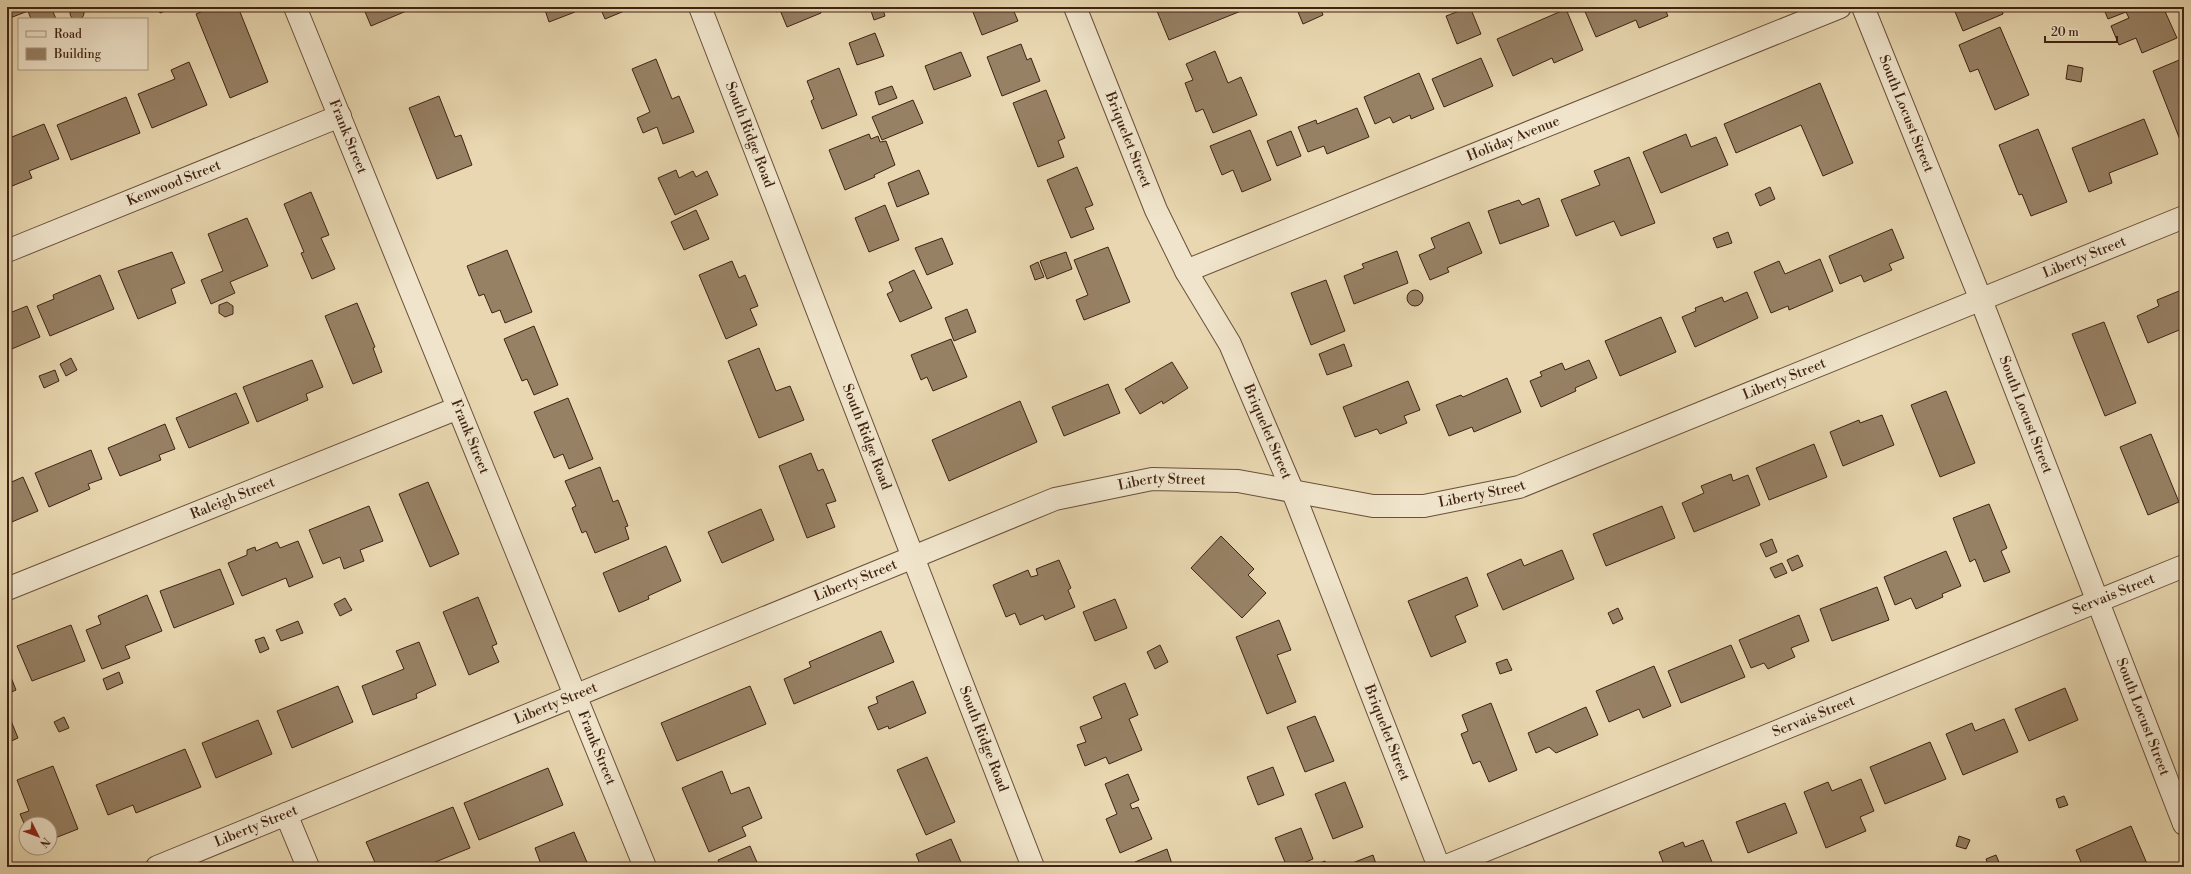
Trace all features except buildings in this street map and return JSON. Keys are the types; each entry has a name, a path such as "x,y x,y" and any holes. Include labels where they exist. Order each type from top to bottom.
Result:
{"street":[{"name":"Frank Street","path":"295,7 645,867"},
{"name":"South Ridge Road","path":"700,7 1033,867"},
{"name":"Briquelet Street","path":"1075,7 1156,210 1186,271 1230,344 1293,492 1439,867"},
{"name":"Holiday Avenue","path":"1186,271 1840,7"},
{"name":"South Locust Street","path":"1863,7 1980,300 2184,824"},
{"name":"Kenwood Street","path":"7,251 340,116"},
{"name":"Liberty Street","path":"157,867 912,556 1055,499 1152,479 1238,481 1373,506 1424,506 1519,487 2184,217"},
{"name":"Raleigh Street","path":"7,589 458,408"},
{"name":"Servais Street","path":"1444,867 2184,566"},
{"path":"286,814 308,867"}]}
